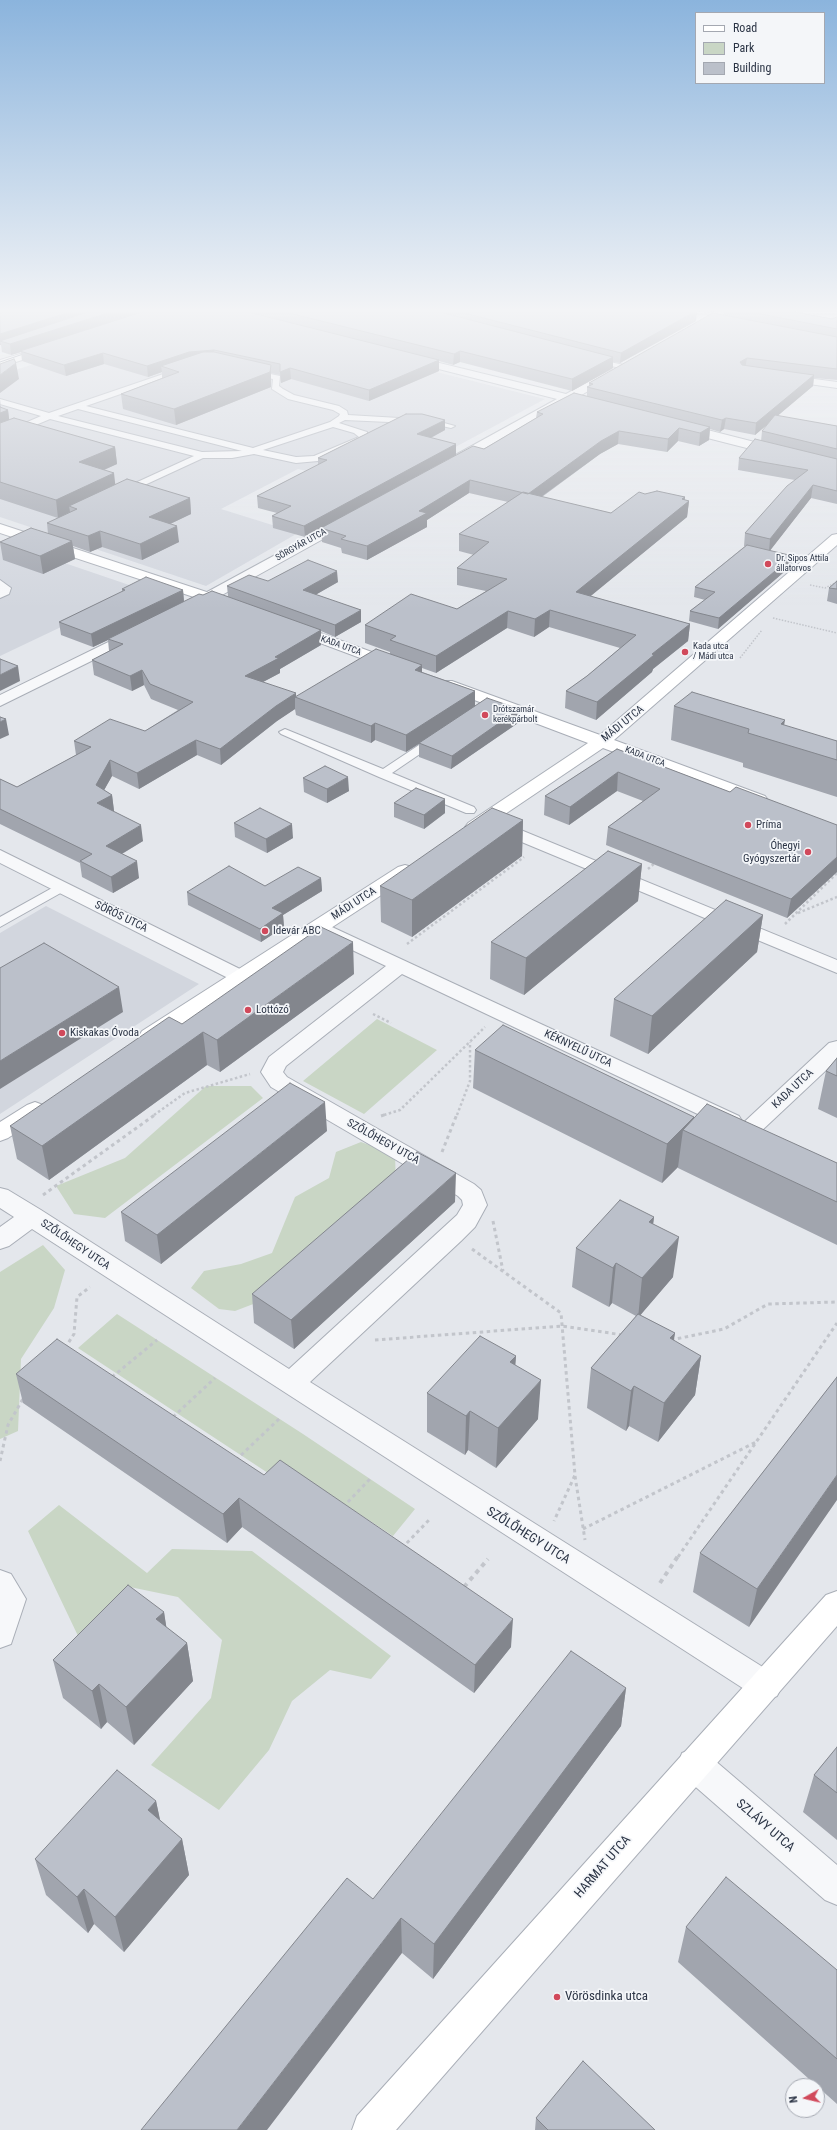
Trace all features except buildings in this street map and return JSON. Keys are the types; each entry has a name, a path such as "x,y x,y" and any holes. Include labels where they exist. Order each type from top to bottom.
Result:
{"street":[{"path":"444,467 548,410"},
{"path":"669,424 837,467"},
{"name":"SÖRGYÁR UTCA","path":"176,614 360,513"},
{"path":"0,528 209,597 246,611"},
{"name":"MÁDI UTCA","path":"458,837 477,815 614,733 837,538"},
{"name":"KADA UTCA","path":"276,622 410,671"},
{"path":"0,701 148,627"},
{"name":"KADA UTCA","path":"432,679 487,704 602,741 773,805"},
{"path":"477,815 541,844 634,881 837,967"},
{"name":"SÖRÖS UTCA","path":"0,856 241,977"},
{"name":"MÁDI UTCA","path":"134,1046 418,863"},
{"name":"KÉKNYELŰ UTCA","path":"319,926 403,954 749,1130 770,1139"},
{"name":"SZŐLŐHEGY UTCA","path":"403,954 277,1062 272,1072 279,1082 466,1190 473,1196 475,1205"},
{"name":"KADA UTCA","path":"749,1130 837,1048"},
{"path":"0,1134 54,1099"},
{"name":"SZŐLŐHEGY UTCA","path":"0,1196 35,1207 112,1270 766,1686"},
{"path":"291,1384 452,1235 466,1221 475,1205"},
{"path":"0,1240 35,1207"},
{"path":"0,1583 11,1599 0,1634"},
{"name":"HARMAT UTCA","path":"371,2130 694,1764 766,1686 837,1604"},
{"name":"SZLÁVY UTCA","path":"694,1764 837,1888"}],"lane":[{"path":"6,412 10,410"},
{"path":"30,410 202,455 232,455 254,451 333,424 343,417 436,423 451,426"},
{"path":"0,437 65,410"},
{"path":"94,410 254,451 296,460 315,459 363,438 364,434 333,424"},
{"path":"340,410 344,413 343,417"},
{"path":"436,423 448,416"},
{"path":"112,498 202,455"},
{"path":"0,583 6,588 5,592 0,595"},
{"path":"285,732 477,815"},
{"path":"382,774 446,732"},
{"path":"0,923 62,887"}],"path":[{"path":"809,585 825,588 837,582"},
{"path":"752,612 837,633"},
{"path":"403,954 541,844"},
{"path":"634,881 658,861"},
{"path":"837,873 796,914 837,897"},
{"path":"354,1126 400,1110 486,1026"},
{"path":"435,1171 470,1081 470,1042"},
{"path":"35,1207 185,1093 254,1073"},
{"path":"475,1205 492,1217 503,1271"},
{"path":"452,1235 561,1313 575,1475 585,1541"},
{"path":"62,1353 74,1334 77,1297 90,1287"},
{"path":"664,1341 724,1329 768,1304 837,1302"},
{"path":"660,1583 837,1323"},
{"path":"371,1340 562,1326 625,1335"},
{"path":"109,1380 157,1340"},
{"path":"169,1420 215,1378"},
{"path":"0,1461 8,1425 25,1393"},
{"path":"234,1463 279,1419"},
{"path":"583,1529 756,1441"},
{"path":"553,1524 575,1475"},
{"path":"339,1511 370,1478"},
{"path":"399,1552 430,1519"},
{"path":"459,1593 488,1559"}],"shaded area":[{"path":"0,410 524,410 379,488 298,469 221,509 298,533 206,586 0,517"},
{"path":"0,541 141,589 0,656"},
{"name":"Kiskakas Óvoda","path":"46,906 199,984 0,1114 0,933"}],"green space":[{"path":"377,1019 437,1050 364,1114 303,1081"},
{"path":"206,1086 251,1086 263,1098 105,1218 74,1214 56,1186 125,1158"},
{"path":"361,1142 395,1154 396,1187 269,1298 235,1311 219,1309 191,1288 204,1271 241,1264 272,1253 295,1197 329,1178 336,1152"},
{"path":"43,1245 65,1270 54,1308 21,1359 18,1431 0,1439 0,1272"},
{"path":"117,1314 303,1434 415,1509 393,1536 289,1468 274,1477 78,1348"},
{"path":"59,1505 147,1573 172,1549 252,1551 391,1656 371,1679 330,1670 292,1701 269,1750 219,1810 151,1765 211,1698 222,1640 178,1597 130,1587 79,1638 28,1531"}],"place":[{"name":"Dr. Sipos Attila állatorvos","path":"768,564"},
{"name":"Kada utca / Mádi utca","path":"685,652"},
{"name":"Drótszamár kerékpárbolt","path":"485,715"},
{"name":"Príma","path":"748,825"},
{"name":"Óhegyi Gyógyszertár","path":"808,852"},
{"name":"Idevár ABC","path":"265,931"},
{"name":"Lottózó","path":"248,1010"},
{"name":"Kiskakas Óvoda","path":"62,1033"},
{"name":"Vörösdinka utca","path":"557,1997"}]}
